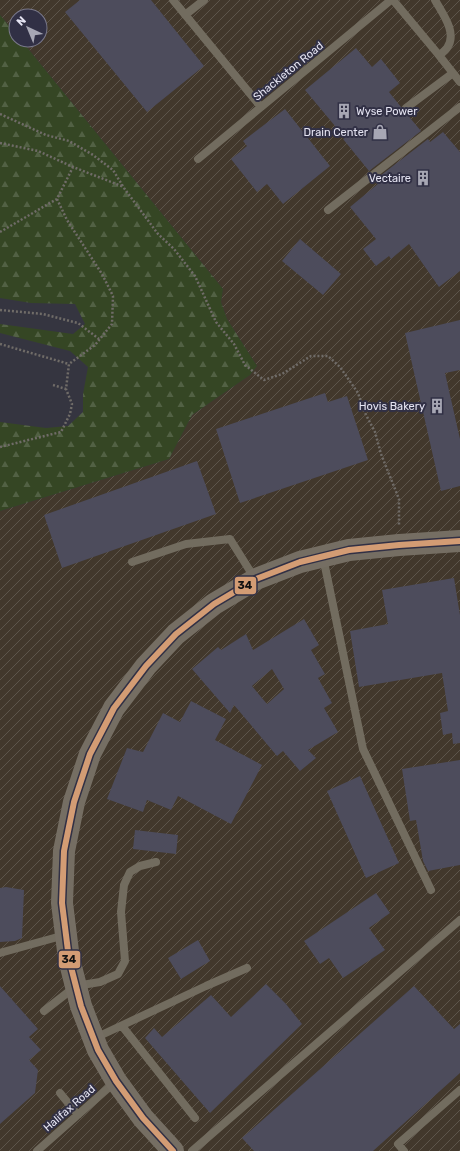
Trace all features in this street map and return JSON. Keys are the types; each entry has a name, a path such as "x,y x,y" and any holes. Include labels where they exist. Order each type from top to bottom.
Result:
{"street":[{"path":"173,1151 143,1118 116,1081 98,1050 81,1006 69,958 62,903 64,851 74,802 90,754 114,708 146,666 176,634 214,604 256,579 300,562 349,550 460,541"}],"lane":[{"path":"173,0 261,107"},
{"path":"185,15 204,0"},
{"path":"392,0 440,55 460,82"},
{"name":"Shackleton Road","path":"198,159 392,0"},
{"path":"435,0 448,25 451,35 447,48 440,55"},
{"path":"406,108 453,73"},
{"path":"328,210 460,107"},
{"path":"132,562 186,544 230,539 256,579"},
{"path":"322,557 363,749 431,890"},
{"path":"44,1011 76,986 100,982 118,974 125,960 121,912 124,885 130,872 140,866 156,862"},
{"path":"192,1151 460,920"},
{"path":"0,953 66,935"},
{"path":"94,1039 206,986 248,968"},
{"path":"122,1026 195,1118"},
{"name":"Halifax Road","path":"37,1151 116,1081"},
{"path":"404,1151 398,1144 460,1090"},
{"path":"60,1093 78,1115"}],"path":[{"path":"0,114 46,136 69,141 93,155 114,170 124,188 158,234 174,249 195,276 216,322 234,344 246,365 264,380 282,374 311,356 328,356 340,367 358,393 364,411 375,432 381,454 399,499 399,545"},
{"path":"0,143 38,150 73,167 124,188"},
{"path":"0,232 57,199 73,167"},
{"path":"0,447 61,432 70,414 72,404 66,389 69,366 94,345 112,324 113,296 102,274 67,220 57,199"},
{"path":"0,310 43,314 78,323 99,339"},
{"path":"0,344 69,366"},
{"path":"52,385 66,389"}],"shaded area":[{"path":"0,0 460,0 460,1151 0,1151 0,511 169,459 192,415 250,375 257,366 227,319 221,302 223,289 27,48 48,48 48,8 8,8 8,24 0,15"}],"green space":[{"path":"0,15 8,24 8,48 27,48 223,289 221,302 227,319 257,366 250,375 192,415 169,459 0,511 0,422 46,428 68,426 83,412 83,394 88,367 70,351 0,333 0,324 73,334 85,324 75,304 31,303 0,298"}],"building":[{"path":"80,0 151,0 204,66 147,112 65,12"},
{"path":"356,48 372,67 381,59 400,83 389,92 401,107 402,112 406,113 421,131 369,171 343,139 345,138 305,90"},
{"path":"285,109 330,166 283,204 267,184 257,192 231,159 247,146 243,141"},
{"name":"Vectaire","path":"443,132 460,152 460,271 439,287 409,244 391,259 389,256 376,266 363,249 376,239 350,207 379,183 376,179 428,139 430,142"},
{"path":"300,239 341,274 323,295 282,261"},
{"name":"Hovis Bakery","path":"460,320 460,370 445,373 460,439 460,486 441,491 405,333"},
{"path":"325,393 328,402 347,396 368,460 240,503 216,429"},
{"path":"197,461 216,514 62,568 44,515"},
{"path":"454,578 460,615 460,743 453,744 452,733 443,735 440,713 448,711 442,673 359,687 350,631 388,624 382,590"},
{"path":"304,619 319,645 311,650 325,674 318,678 332,703 324,708 338,732 308,750 316,758 300,771 283,751 277,756 234,705 230,713 192,669 218,647 221,650 246,634 253,650","holes":["272,669 284,689 267,704 252,686"]},
{"path":"191,701 226,719 215,740 262,765 231,824 178,796 171,810 147,800 143,812 107,799 127,748 143,752 163,713 180,722"},
{"path":"460,760 460,865 428,871 423,861 416,820 410,821 402,769"},
{"path":"360,776 399,863 366,878 327,791"},
{"path":"135,830 178,835 176,854 133,849"},
{"path":"6,887 24,890 22,938 15,941 0,942 0,888"},
{"path":"376,893 390,913 369,928 385,950 343,978 329,958 320,964 304,941"},
{"path":"198,940 210,961 181,979 168,958"},
{"path":"266,984 286,1004 302,1024 210,1113 145,1038 154,1028 162,1037 211,995 231,1017"},
{"path":"0,986 38,1029 29,1037 41,1050 29,1060 38,1070 35,1093 0,1124"},
{"path":"414,986 454,1029 460,1024 460,1073 373,1151 254,1151 242,1138"}],"transit line":[{"name":"34","path":"173,1151 143,1118 116,1081 98,1050 81,1006 69,959 62,903 64,851 74,802 90,754 114,708 146,666 176,634 214,604 256,579 300,562 349,550 460,541"}],"place":[{"name":"Wyse Power","path":"344,111"},
{"name":"Drain Center","path":"380,132"},
{"name":"Vectaire","path":"423,178"},
{"name":"Hovis Bakery","path":"437,406"}]}
